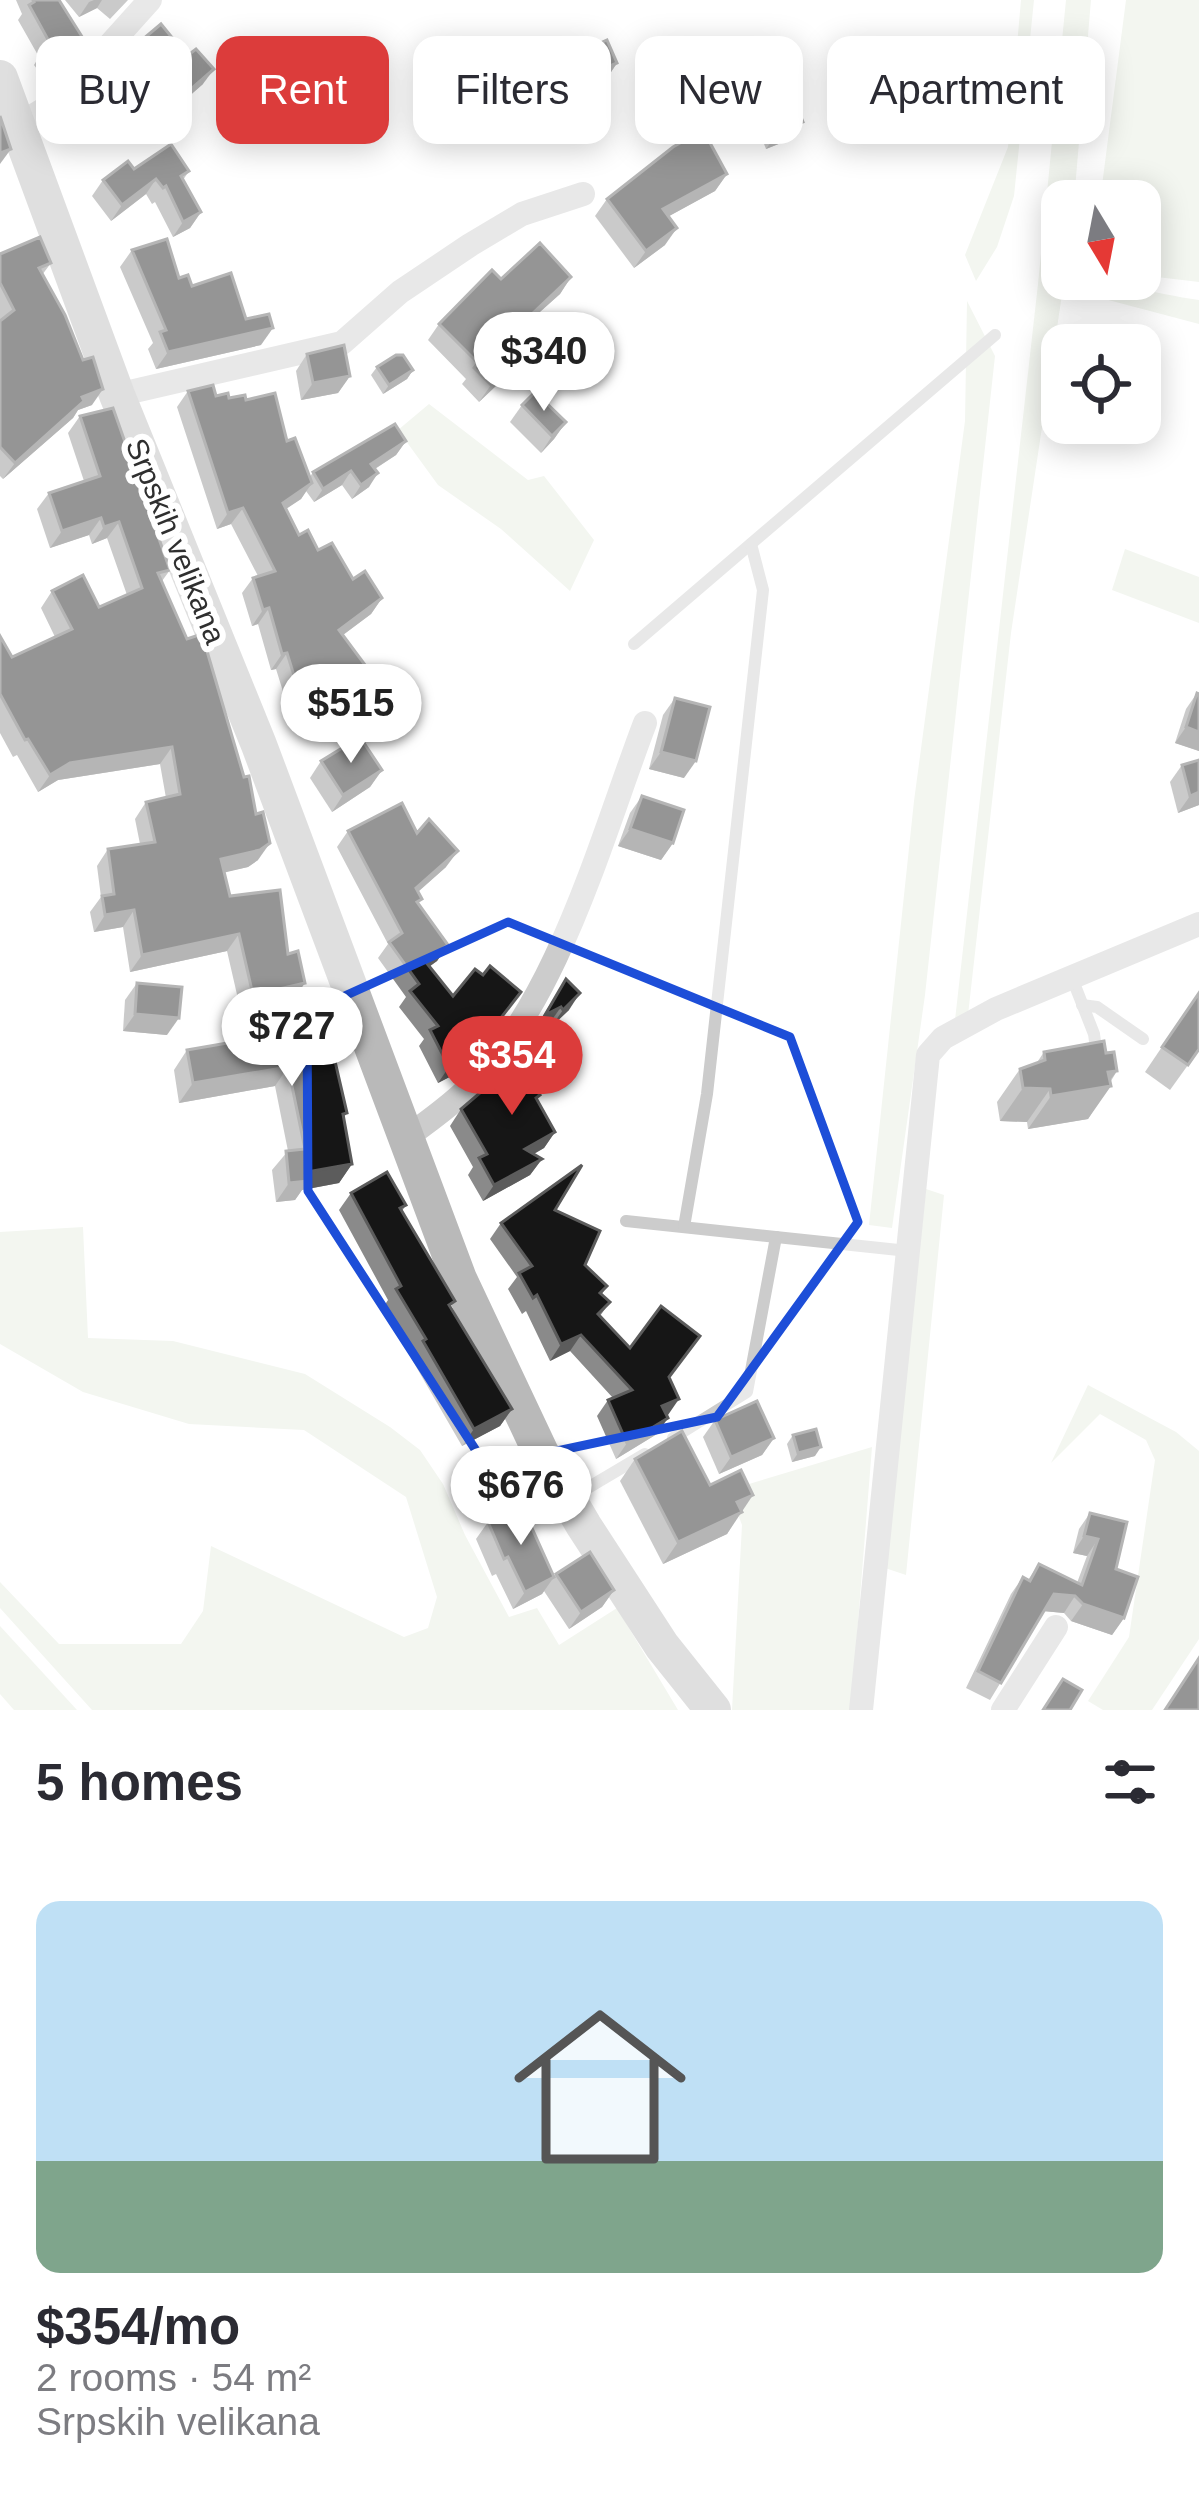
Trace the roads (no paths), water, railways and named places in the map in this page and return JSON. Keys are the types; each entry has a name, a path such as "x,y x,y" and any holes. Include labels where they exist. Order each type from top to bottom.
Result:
{"main road":[{"name":"Srpskih velikana","path":"0,78 117,395 259,745 404,1138 490,1348 568,1499 662,1646 713,1710"}],"street":[{"path":"18,125 61,99 150,0"},
{"path":"117,395 343,343 400,292 470,245 522,214 583,194"},
{"path":"404,1138 465,1092 519,1025 567,928 645,723"},
{"path":"861,1710 928,1055 944,1037 996,1009 1199,924"},
{"path":"1004,1710 1056,1627"}],"lane":[{"path":"634,644 995,334"},
{"path":"684,1227 707,1094 764,590 751,544"},
{"path":"1072,977 1094,1034 1100,1079"},
{"path":"1082,1005 1097,1007 1144,1039"},
{"path":"626,1221 908,1251"},
{"path":"568,1499 747,1393 776,1237"}]}
